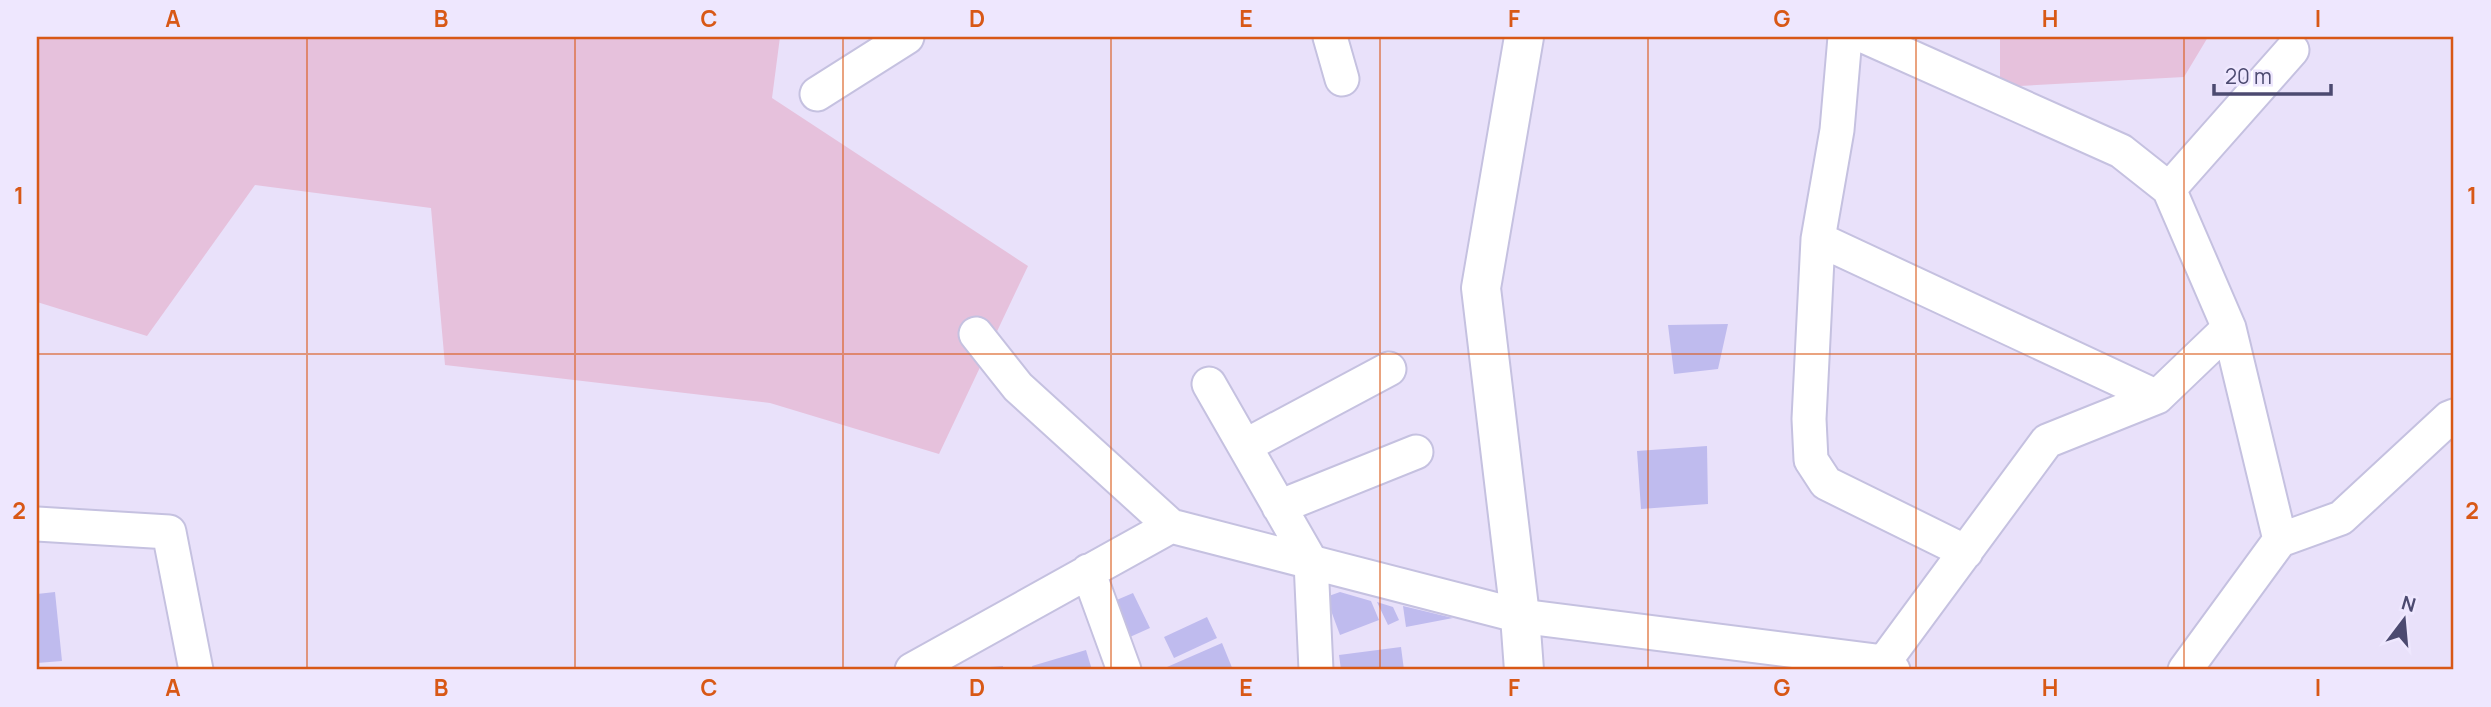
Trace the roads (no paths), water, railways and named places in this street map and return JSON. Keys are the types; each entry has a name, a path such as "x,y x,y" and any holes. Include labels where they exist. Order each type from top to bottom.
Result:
{"street":[{"path":"817,94 907,37"},
{"path":"1330,37 1342,79"},
{"path":"1524,37 1481,288 1524,670"},
{"path":"1845,37 1837,130 1818,240 1809,419 1811,460 1826,483 1966,552"},
{"path":"1866,37 2122,151 2169,189 2229,328 2280,540"},
{"path":"2169,189 2292,50"},
{"path":"1818,240 2157,397"},
{"path":"976,334 1018,387 1171,526 1520,616 1773,659 1889,666 1966,552 2047,441 2157,397 2229,328"},
{"path":"1245,446 1389,369"},
{"path":"1209,384 1311,562 1316,670"},
{"path":"2185,670 2280,540 2341,518 2454,416"},
{"path":"1279,507 1416,452"},
{"path":"37,524 169,533 196,670"},
{"path":"912,670 1171,526"},
{"path":"1088,571 1124,670"}]}
